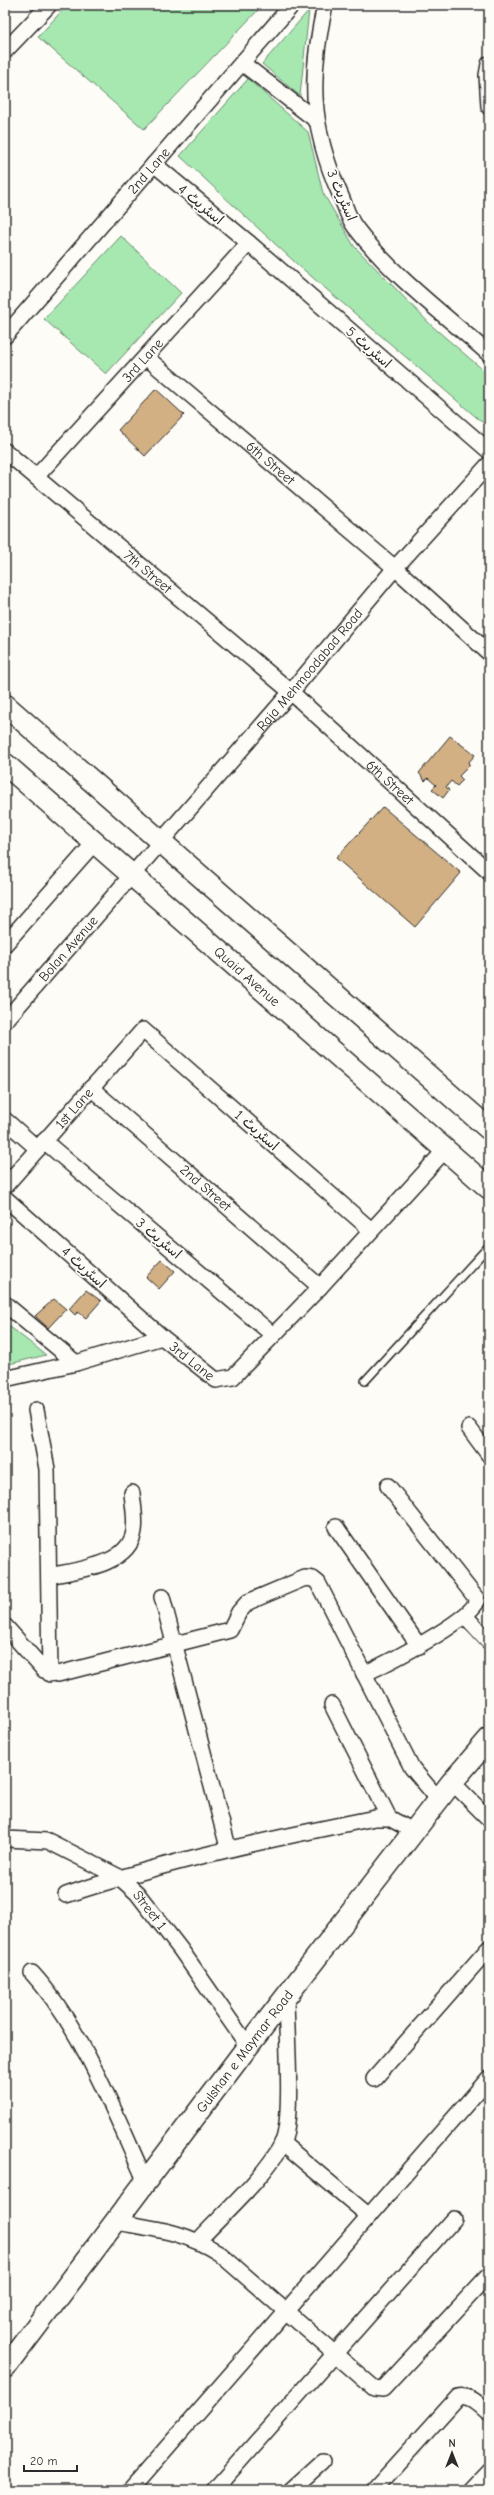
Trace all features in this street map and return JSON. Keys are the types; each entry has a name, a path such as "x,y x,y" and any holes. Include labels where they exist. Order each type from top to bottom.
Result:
{"main road":[{"path":"5,705 160,843 489,1129"},
{"name":"Quaid Avenue","path":"5,764 489,1188"},
{"name":"Gulshan e Maymar Road","path":"5,2368 248,2046 415,1832 452,1782 489,1739"}],"street":[{"path":"5,52 48,5"},
{"name":"2nd Lane","path":"5,336 292,5"},
{"name":"اسٹریٹ 3","path":"325,5 314,72 316,120 335,183 354,226 384,260 489,354"},
{"path":"242,63 316,120"},
{"path":"489,64 487,75 489,107"},
{"name":"اسٹریٹ 4","path":"154,164 249,243"},
{"name":"3rd Lane","path":"36,477 147,358 249,243"},
{"name":"اسٹریٹ 5","path":"249,243 489,452"},
{"name":"6th Street","path":"147,358 395,568"},
{"name":"7th Street","path":"5,451 291,692"},
{"name":"Raja Mehmoodabad Road","path":"130,875 160,843 291,692 395,568 489,464"},
{"path":"395,568 489,653"},
{"name":"6th Street","path":"291,692 489,872"},
{"path":"5,944 95,842"},
{"name":"Bolan Avenue","path":"5,1022 130,875"},
{"name":"1st Lane","path":"5,1186 143,1030"},
{"name":"اسٹریٹ 1","path":"143,1030 371,1230"},
{"name":"2nd Street","path":"92,1088 320,1287"},
{"name":"اسٹریٹ 3","path":"5,1120 41,1145 273,1335"},
{"name":"3rd Lane","path":"5,1379 76,1363 162,1337 216,1380 224,1380 233,1376 320,1287 446,1149"},
{"name":"اسٹریٹ 4","path":"5,1198 162,1337"},
{"path":"5,1304 76,1363"},
{"path":"36,1410 47,1469 50,1674"},
{"path":"468,1428 489,1456"},
{"path":"364,1674 419,1646 463,1617 476,1604 476,1598 388,1486"},
{"path":"49,1576 102,1563 123,1552 130,1544 134,1531 132,1494"},
{"path":"336,1527 419,1646"},
{"path":"5,1626 44,1670 50,1674 58,1674 230,1630 239,1612 248,1602 305,1578 313,1579 318,1583 412,1768 439,1800"},
{"path":"162,1598 228,1848"},
{"path":"463,1617 468,1620 489,1642"},
{"path":"332,1705 389,1818"},
{"path":"452,1782 489,1819"},
{"path":"66,1895 119,1877 228,1848 375,1818 389,1818 415,1832"},
{"name":"Street 1","path":"5,1839 48,1841 119,1877 137,1893 181,1950 248,2046"},
{"path":"374,2079 489,1948"},
{"path":"32,1974 50,1992 102,2085 146,2182"},
{"path":"198,2240 267,2167 282,2143 288,2122 286,1998"},
{"path":"130,2490 489,2078"},
{"path":"282,2143 369,2216"},
{"path":"214,2490 454,2219"},
{"path":"116,2222 176,2232 198,2240 219,2253 374,2388 383,2389 487,2276"},
{"path":"374,2490 458,2397 464,2396 472,2399 489,2413"},
{"path":"291,2490 322,2462"},
{"path":"471,2490 489,2471"}],"lane":[{"path":"365,1381 489,1246"}],"green space":[{"path":"67,5 263,5 144,129 38,37"},
{"path":"309,10 300,96 262,64"},
{"path":"248,79 308,132 323,193 354,246 432,326 489,375 489,428 298,265 180,156"},
{"path":"121,236 181,293 106,374 44,319"},
{"path":"5,1323 46,1355 5,1365"}],"building":[{"path":"156,389 184,415 145,456 118,430"},
{"path":"450,736 475,755 468,763 470,765 459,776 463,780 457,786 451,781 446,787 449,790 443,798 432,789 436,785 428,778 425,781 419,773"},
{"path":"383,807 461,873 415,927 336,858"},
{"path":"5,1220 10,1224 5,1230"},
{"path":"162,1260 175,1271 159,1289 146,1277"},
{"path":"86,1290 101,1301 86,1318 78,1312 75,1315 69,1309"},
{"path":"54,1299 66,1309 48,1328 35,1316"}]}
